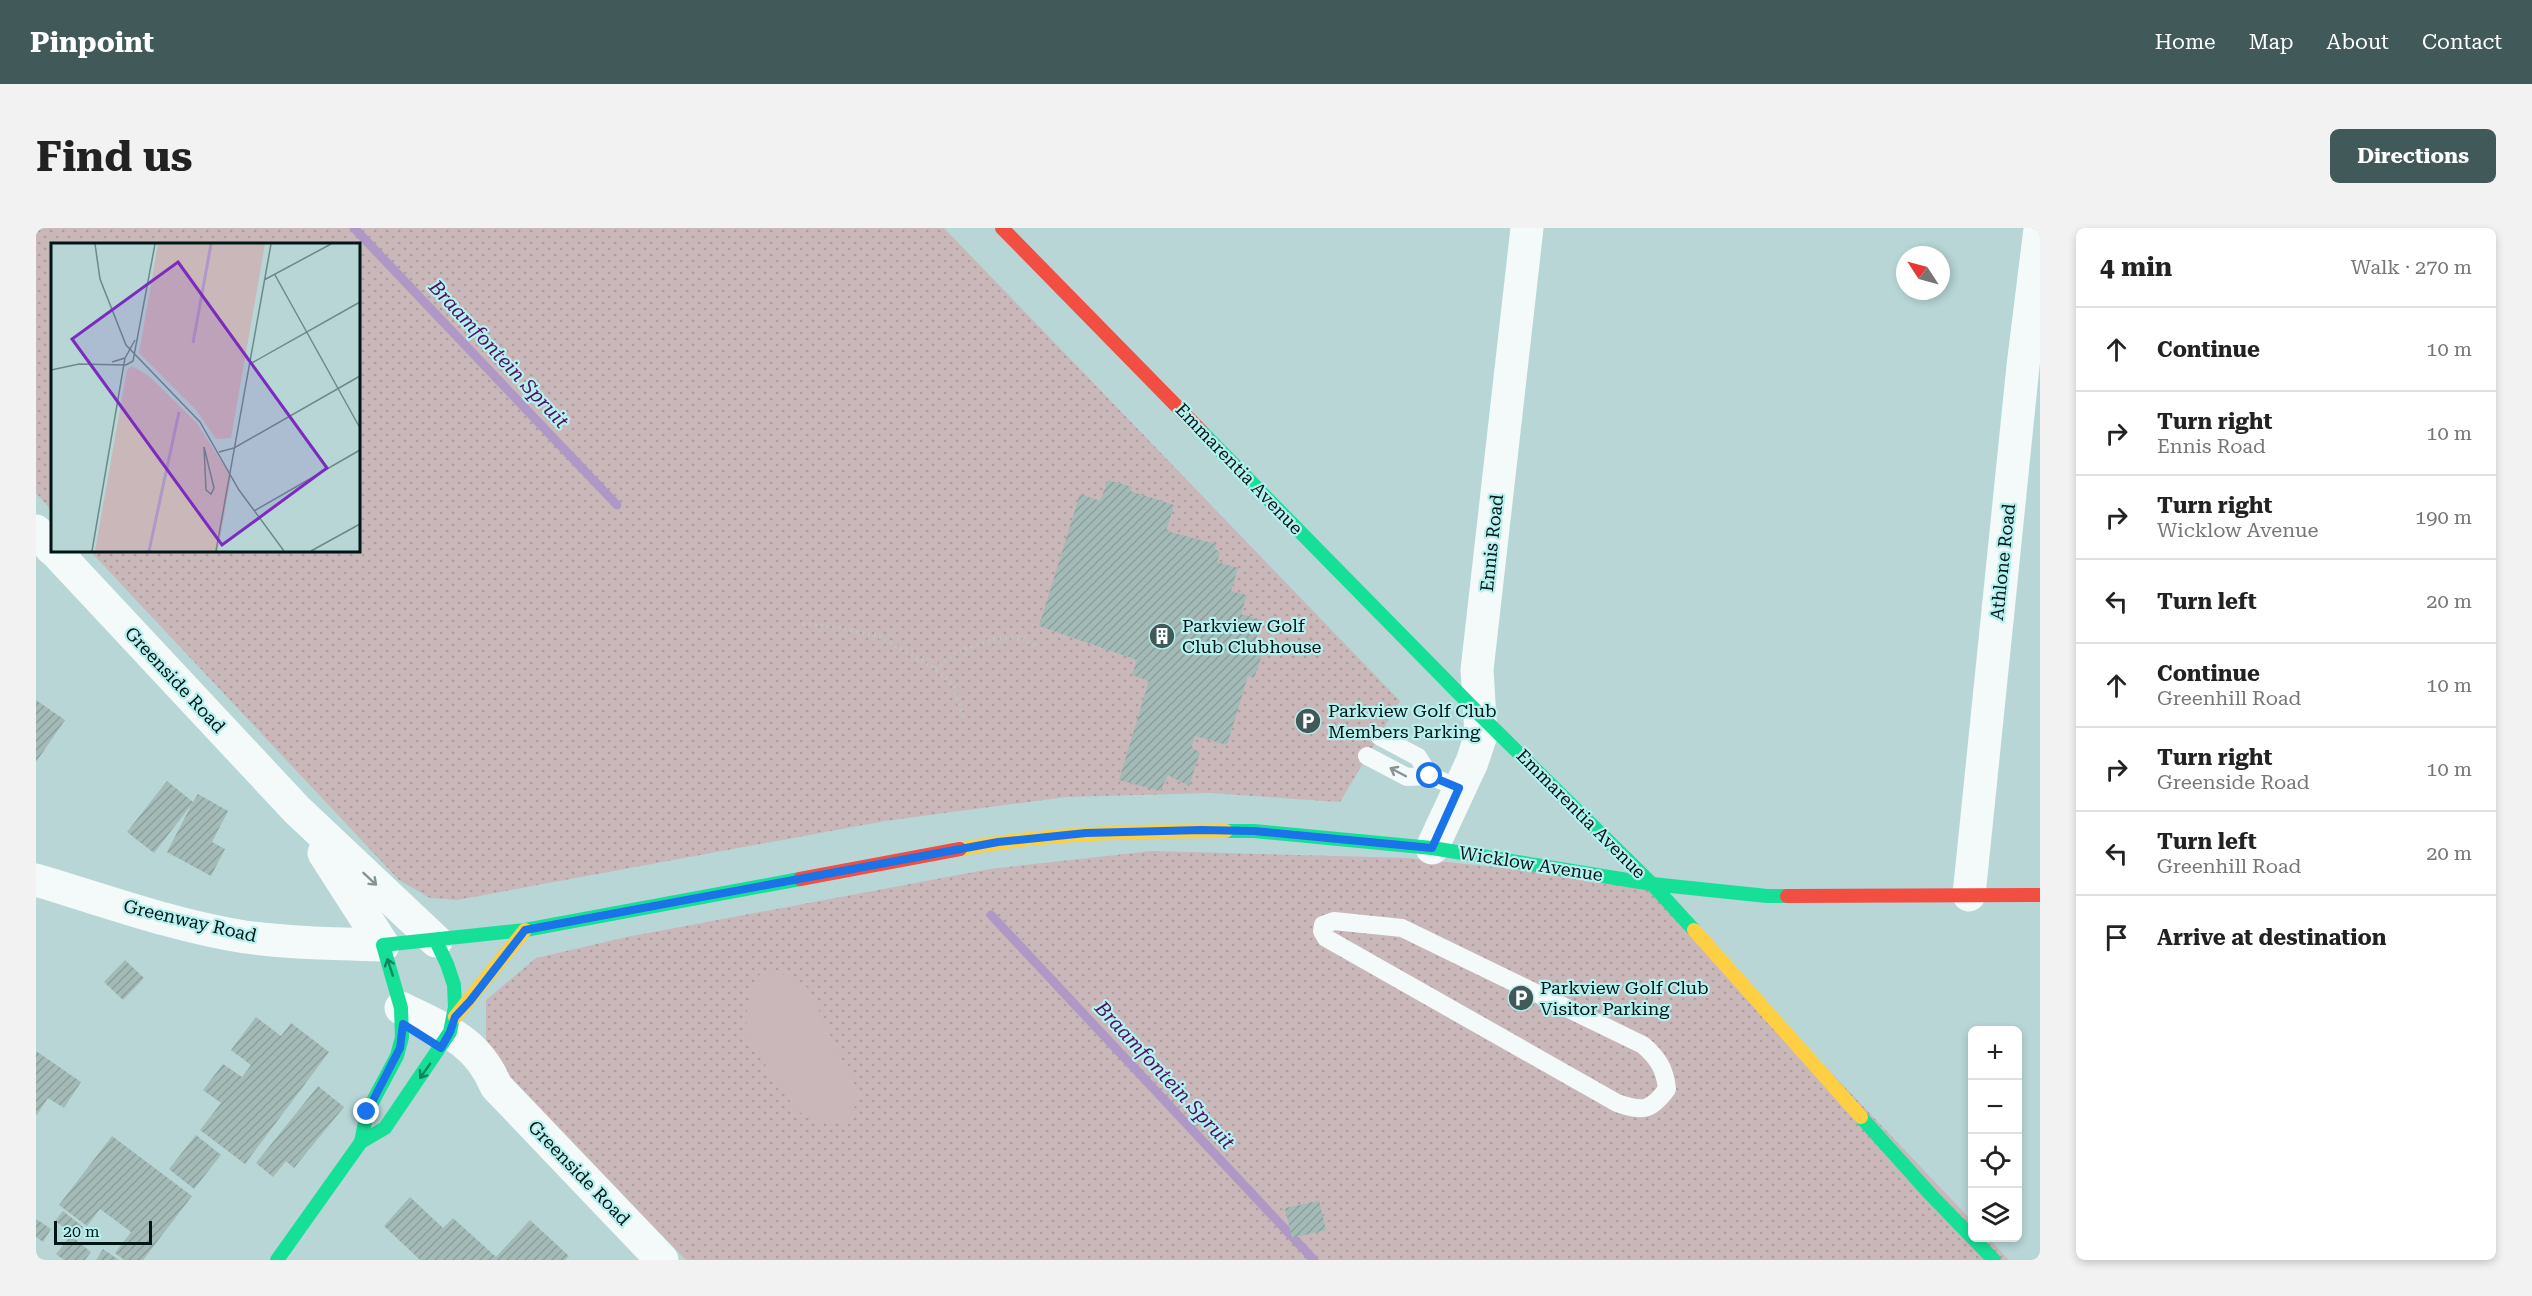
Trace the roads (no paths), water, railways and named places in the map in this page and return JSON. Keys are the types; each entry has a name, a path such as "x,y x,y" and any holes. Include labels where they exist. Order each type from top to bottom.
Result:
{"street":[{"name":"Ennis Road","path":"1432,848 1444,782 1481,735 1478,670 1527,228"},
{"name":"Athlone Road","path":"1969,895 2023,366 2040,229"},
{"name":"Emmarentia Avenue","path":"1010,232 1481,716 1652,884 1931,1196 1994,1260"},
{"name":"Greenside Road","path":"36,531 51,548"},
{"name":"Greenside Road","path":"55,552 297,810 436,940"},
{"name":"Greenside Road","path":"297,810 383,945"},
{"name":"Wicklow Avenue","path":"383,945 525,930 998,842 1086,833 1254,831 1432,848 1652,884 1767,896 2040,894"},
{"name":"Greenway Road","path":"36,880 185,924 243,936 319,944 383,945"},
{"path":"277,1260 362,1142 385,1128 448,1032 525,930"},
{"path":"436,940 453,974 456,1000 448,1032"},
{"path":"362,1142 367,1112 400,1048 402,1016 383,945"},
{"name":"Greenside Road","path":"402,1016 448,1032 472,1049 488,1066 496,1086 662,1260"}],"lane":[{"path":"1379,736 1418,757 1444,782"},
{"path":"1367,756 1407,777 1444,782"},
{"path":"1334,921 1404,921 1643,1045 1663,1066 1667,1089 1656,1104 1644,1109 1617,1103 1326,938 1322,931 1323,925 1334,921"}],"waterway":[{"name":"Braamfontein Spruit","path":"354,228 617,505"},
{"name":"Braamfontein Spruit","path":"991,915 1314,1260"}],"place":[{"name":"Parkview Golf Club Clubhouse","path":"1162,636"},
{"name":"Parkview Golf Club Members Parking","path":"1308,721"},
{"name":"Parkview Golf Club Visitor Parking","path":"1521,998"}]}
